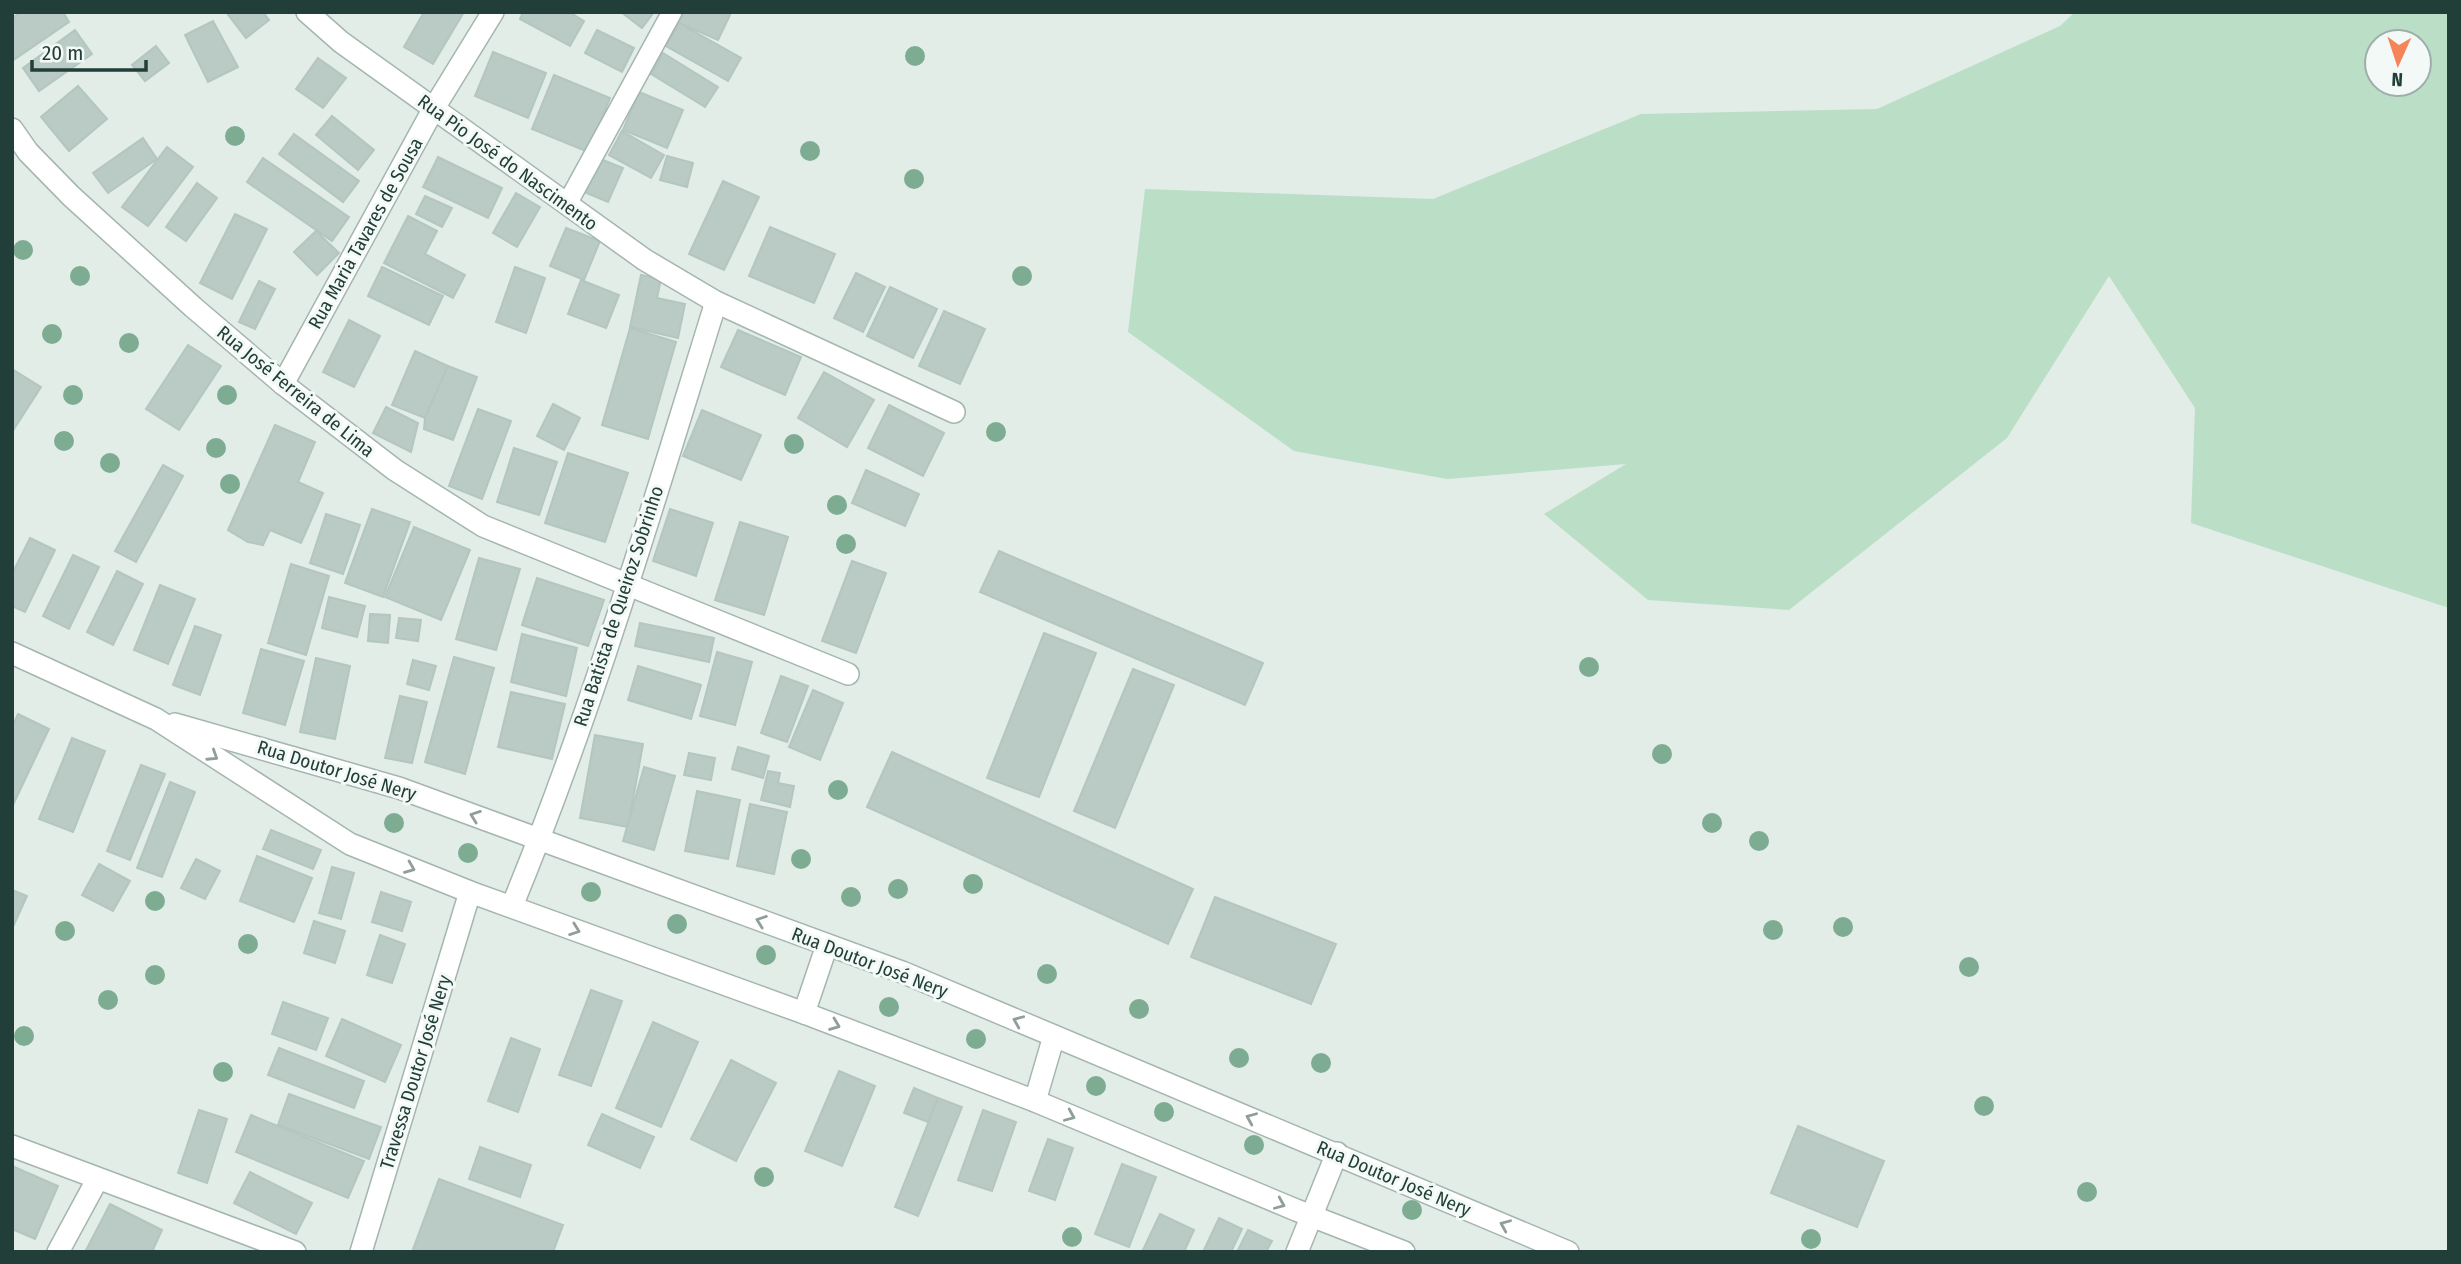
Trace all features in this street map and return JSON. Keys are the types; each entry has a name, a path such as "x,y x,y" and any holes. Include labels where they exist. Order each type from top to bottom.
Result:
{"street":[{"name":"Rua Pio José do Nascimento","path":"307,12 341,42 645,260 716,302 954,412"},
{"name":"Rua Maria Tavares de Sousa","path":"284,384 434,108 493,12"},
{"name":"Rua José Ferreira de Lima","path":"12,129 28,152 71,196 193,307 284,384 395,470 483,526 848,674"},
{"name":"Rua Batista de Queiroz Sobrinho","path":"512,906 539,839 627,586 716,302"},
{"name":"Rua Doutor José Nery","path":"12,653 156,719 350,845 1035,1101 1404,1252"},
{"name":"Rua Doutor José Nery","path":"156,719 399,788 902,972 1568,1252"},
{"name":"Travessa Doutor José Nery","path":"361,1252 470,892"},
{"path":"804,1013 827,945"},
{"path":"1035,1101 1054,1036"},
{"path":"12,1146 97,1180 153,1197 296,1252"},
{"path":"1297,1252 1337,1153"},
{"path":"58,1252 97,1180"}],"lane":[{"path":"567,204 672,12"}],"green space":[{"path":"2075,12 2449,12 2449,608 2191,523 2195,408 2109,276 2007,438 1789,610 1648,600 1544,514 1626,464 1447,479 1294,451 1128,332 1145,189 1433,199 1641,114 1877,109 2060,26"}],"building":[{"path":"21,12 63,12 69,22 12,61 12,18"},
{"path":"226,12 263,12 269,20 246,38"},
{"path":"424,12 464,12 433,64 404,47"},
{"path":"523,12 569,12 584,21 570,46 520,19"},
{"path":"621,12 654,12 642,28"},
{"path":"683,12 726,12 730,15 718,40 679,23"},
{"path":"213,21 238,67 208,82 185,35"},
{"path":"679,23 741,58 728,81 666,46"},
{"path":"75,30 92,54 39,91 23,68"},
{"path":"597,30 634,48 622,72 585,53"},
{"path":"156,46 169,63 145,81 132,65"},
{"path":"493,52 546,73 528,118 475,96"},
{"path":"663,53 718,87 705,107 651,74"},
{"path":"318,58 346,78 323,108 296,89"},
{"path":"554,75 610,98 588,152 532,129"},
{"path":"78,86 107,119 69,151 41,117"},
{"path":"639,92 683,110 667,148 623,130"},
{"path":"332,116 374,150 358,170 316,135"},
{"path":"622,131 664,155 651,178 609,155"},
{"path":"294,134 359,181 343,202 279,154"},
{"path":"143,138 157,159 108,193 93,173"},
{"path":"167,147 193,167 148,226 122,207"},
{"path":"667,156 693,163 687,187 660,180"},
{"path":"438,157 502,188 488,218 423,187"},
{"path":"263,158 349,217 332,241 247,182"},
{"path":"598,158 623,168 608,202 584,192"},
{"path":"723,181 759,197 724,270 689,254"},
{"path":"197,183 217,198 186,241 166,227"},
{"path":"516,193 540,207 517,247 493,233"},
{"path":"425,196 452,208 442,227 416,214"},
{"path":"235,214 267,229 232,299 200,283"},
{"path":"408,216 437,231 425,254 465,275 453,298 384,263"},
{"path":"770,227 835,254 814,303 749,276"},
{"path":"566,228 600,241 584,280 550,266"},
{"path":"316,231 339,253 317,275 294,252"},
{"path":"382,267 443,296 429,325 368,296"},
{"path":"515,267 545,278 526,333 496,322"},
{"path":"856,273 885,287 863,332 834,318"},
{"path":"641,275 661,279 657,298 685,304 678,338 630,327"},
{"path":"581,280 619,295 606,328 568,314"},
{"path":"259,281 275,289 255,329 239,322"},
{"path":"890,287 937,309 913,358 867,336"},
{"path":"944,311 985,329 960,384 919,366"},
{"path":"349,320 380,336 354,387 323,372"},
{"path":"630,328 676,342 648,439 602,425"},
{"path":"738,330 801,357 785,395 721,367"},
{"path":"188,345 221,366 179,430 146,409"},
{"path":"415,351 448,366 425,418 392,405"},
{"path":"448,366 477,377 453,440 424,429 425,418"},
{"path":"12,369 41,387 12,432"},
{"path":"824,372 874,400 847,447 798,418"},
{"path":"553,404 580,418 564,450 537,436"},
{"path":"889,405 944,433 923,476 868,448"},
{"path":"386,407 418,423 411,452 373,433"},
{"path":"478,409 511,421 482,499 449,486"},
{"path":"702,410 761,435 741,480 683,456"},
{"path":"275,425 315,442 298,482 323,493 301,543 270,530 263,545 248,542 228,530"},
{"path":"514,448 557,462 539,515 497,502"},
{"path":"568,453 628,473 605,542 545,523"},
{"path":"163,465 183,476 136,562 115,551"},
{"path":"866,470 919,494 905,526 852,503"},
{"path":"372,509 410,522 383,597 345,583"},
{"path":"670,509 713,523 696,576 653,561"},
{"path":"326,514 360,525 343,574 310,563"},
{"path":"740,522 788,537 764,615 715,600"},
{"path":"414,527 470,550 441,620 385,597"},
{"path":"30,538 55,550 25,612 12,606 12,574"},
{"path":"999,551 1263,663 1245,705 980,592"},
{"path":"73,555 99,567 69,629 43,616"},
{"path":"479,558 520,569 496,650 456,639"},
{"path":"852,561 886,573 856,653 822,641"},
{"path":"291,564 329,576 306,655 268,643"},
{"path":"117,571 143,584 113,645 87,632"},
{"path":"537,578 604,600 588,646 522,625"},
{"path":"160,585 195,599 168,664 134,650"},
{"path":"329,597 365,606 357,637 322,628"},
{"path":"370,614 390,615 388,643 368,641"},
{"path":"399,618 421,620 418,641 396,638"},
{"path":"640,623 714,638 709,662 635,646"},
{"path":"195,626 221,635 200,695 173,685"},
{"path":"1044,633 1096,653 1039,797 987,778"},
{"path":"522,634 577,648 566,696 511,682"},
{"path":"261,649 304,661 285,725 243,713"},
{"path":"717,652 752,662 735,725 700,716"},
{"path":"454,657 494,668 465,774 425,762"},
{"path":"316,658 350,666 335,739 300,732"},
{"path":"413,660 436,666 429,690 407,684"},
{"path":"638,666 701,685 691,719 628,700"},
{"path":"1133,669 1174,685 1115,828 1074,811"},
{"path":"781,676 808,686 787,742 761,733"},
{"path":"813,690 843,703 820,760 789,747"},
{"path":"511,692 565,704 552,759 498,747"},
{"path":"400,696 427,702 412,763 385,758"},
{"path":"18,714 49,729 12,807 12,727"},
{"path":"595,735 643,744 628,827 580,818"},
{"path":"72,738 105,751 73,832 39,819"},
{"path":"738,747 769,756 763,778 732,769"},
{"path":"892,752 1193,889 1168,944 867,807"},
{"path":"689,753 715,758 711,780 684,775"},
{"path":"141,765 165,774 130,860 107,851"},
{"path":"644,767 675,776 654,850 623,841"},
{"path":"768,771 780,773 778,783 794,786 790,807 761,800"},
{"path":"170,782 195,792 162,877 137,868"},
{"path":"697,791 740,800 728,859 685,851"},
{"path":"750,804 787,812 774,874 737,866"},
{"path":"271,830 321,850 313,869 263,849"},
{"path":"257,856 312,878 294,922 240,901"},
{"path":"196,859 220,871 205,899 181,888"},
{"path":"99,864 130,881 113,911 82,895"},
{"path":"332,867 354,873 341,919 319,913"},
{"path":"12,890 27,896 12,929"},
{"path":"381,892 411,902 402,931 372,922"},
{"path":"1215,897 1336,944 1311,1004 1191,957"},
{"path":"314,921 345,931 335,963 304,953"},
{"path":"380,935 405,944 392,983 367,975"},
{"path":"591,990 622,1001 591,1086 559,1075"},
{"path":"283,1002 328,1018 316,1050 272,1034"},
{"path":"342,1019 401,1045 385,1082 326,1056"},
{"path":"653,1022 698,1042 661,1127 616,1108"},
{"path":"511,1038 540,1049 518,1112 488,1101"},
{"path":"279,1048 364,1081 354,1108 268,1075"},
{"path":"731,1060 776,1083 736,1161 691,1139"},
{"path":"839,1071 875,1086 842,1166 805,1151"},
{"path":"914,1088 938,1098 928,1122 904,1113"},
{"path":"289,1094 381,1127 369,1159 278,1125"},
{"path":"938,1098 962,1107 918,1216 895,1207"},
{"path":"199,1110 227,1119 207,1183 178,1173"},
{"path":"983,1110 1016,1122 992,1191 958,1180"},
{"path":"602,1114 654,1137 640,1168 588,1145"},
{"path":"251,1115 364,1161 348,1198 236,1152"},
{"path":"1798,1126 1884,1161 1857,1227 1771,1193"},
{"path":"1048,1139 1073,1148 1055,1200 1029,1191"},
{"path":"480,1147 531,1165 520,1197 469,1179"},
{"path":"1122,1164 1156,1177 1129,1247 1095,1234"},
{"path":"12,1166 58,1186 35,1239 12,1229"},
{"path":"250,1172 312,1203 296,1234 234,1203"},
{"path":"439,1179 563,1225 553,1252 412,1252"},
{"path":"110,1204 162,1230 152,1252 85,1252"},
{"path":"1160,1214 1194,1230 1184,1252 1142,1252"},
{"path":"1219,1218 1242,1229 1231,1252 1203,1252"},
{"path":"1248,1230 1272,1241 1266,1252 1237,1252"}]}
